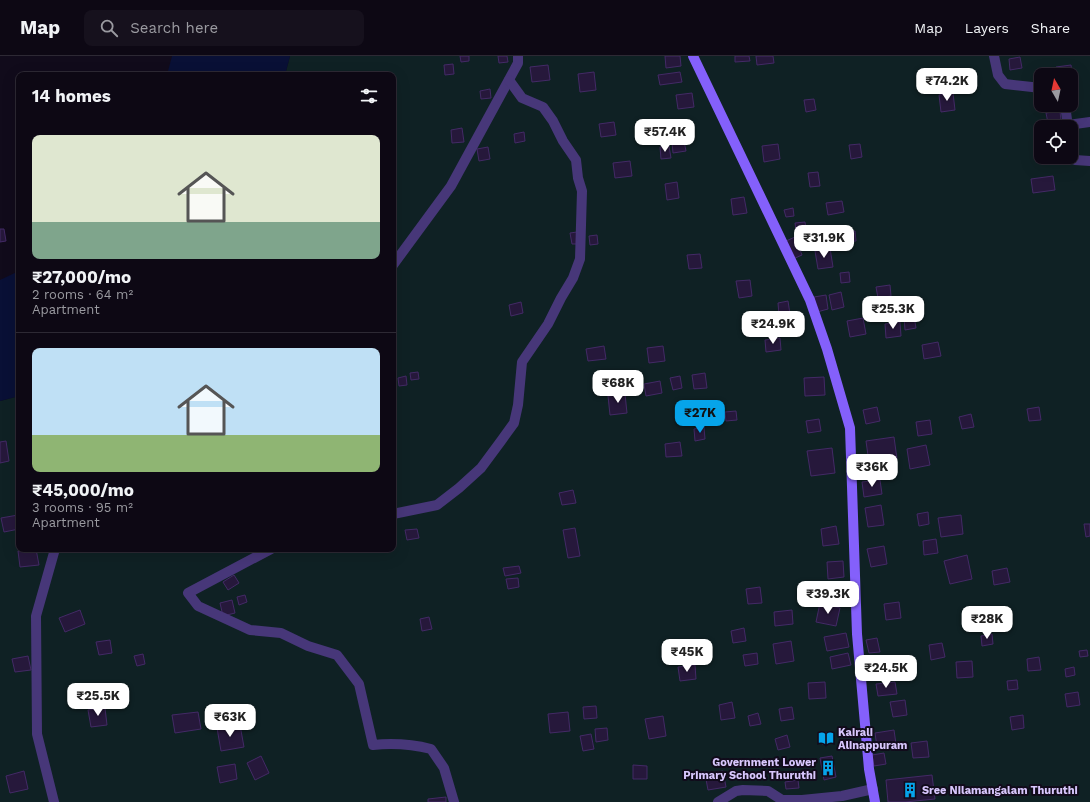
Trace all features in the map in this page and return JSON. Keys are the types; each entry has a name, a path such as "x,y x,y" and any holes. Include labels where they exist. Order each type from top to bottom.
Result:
{"main road":[{"path":"693,56 810,300 827,349 850,428 857,634 869,769 875,802"}],"street":[{"path":"396,261 451,186 518,63 518,56"},
{"path":"994,56 998,75 1005,84 1034,87"},
{"path":"396,513 438,505 481,468 501,441 514,423 518,405 522,362 548,324 560,298 573,278 580,259 582,191 578,178 576,160 543,107 522,98 509,80"},
{"path":"1078,124 1090,122"},
{"path":"1078,160 1090,162"},
{"path":"54,552 36,616 37,734 54,802"},
{"path":"265,552 188,592 198,606 250,630 265,630 281,633 308,646 337,655 359,684 373,745 395,743 415,745 431,749 444,768 454,802"},
{"path":"718,802 736,791 744,790 768,791 782,800 802,800 842,796 873,789"}],"shaded area":[{"path":"172,56 290,56 286,72 168,72"},
{"path":"290,56 1090,56 1090,802 0,802 0,401 16,397 16,552 396,552 396,72 286,72"},
{"path":"16,272 16,397 0,401 0,280"}],"building":[{"path":"460,56 469,56 469,61 461,62"},
{"path":"498,56 507,56 508,62 499,63"},
{"path":"665,56 680,56 681,66 666,68"},
{"path":"735,56 749,56 750,61 735,62"},
{"path":"756,56 773,56 774,63 757,65"},
{"path":"1020,57 1022,68 1010,70 1009,59"},
{"path":"453,64 454,74 445,75 444,65"},
{"path":"548,65 550,80 532,82 530,67"},
{"path":"1071,65 1071,68 1056,68"},
{"path":"594,72 596,90 580,92 578,74"},
{"path":"680,72 682,82 660,85 658,75"},
{"path":"490,89 491,98 481,99 480,91"},
{"path":"692,93 694,107 678,109 676,95"},
{"path":"953,93 955,110 941,112 939,95"},
{"path":"814,99 816,110 806,112 804,100"},
{"path":"1060,112 1061,120 1047,120 1046,113"},
{"path":"614,122 616,135 601,137 599,124"},
{"path":"462,128 464,142 452,143 451,130"},
{"path":"524,132 525,141 515,143 514,134"},
{"path":"684,141 686,151 673,153 672,142"},
{"path":"778,144 780,159 764,162 762,146"},
{"path":"860,144 862,157 851,159 849,145"},
{"path":"669,146 671,158 661,159 660,147"},
{"path":"488,147 490,159 479,161 477,149"},
{"path":"630,161 632,176 615,178 613,163"},
{"path":"818,172 820,186 810,187 808,173"},
{"path":"1053,176 1055,190 1033,193 1031,179"},
{"path":"677,182 679,198 667,200 665,184"},
{"path":"744,197 747,213 733,215 731,199"},
{"path":"842,201 844,212 828,215 826,203"},
{"path":"793,208 794,216 786,217 784,210"},
{"path":"805,222 806,229 796,230 795,223"},
{"path":"0,229 4,229 6,241 0,242"},
{"path":"855,231 856,241 844,242 843,233"},
{"path":"577,232 579,244 572,244 570,233"},
{"path":"597,235 598,244 590,245 589,236"},
{"path":"795,237 802,255 793,259 786,241"},
{"path":"830,248 833,267 818,269 815,251"},
{"path":"700,254 702,268 689,269 687,255"},
{"path":"849,272 850,282 841,283 840,273"},
{"path":"750,280 752,296 739,298 736,281"},
{"path":"890,285 891,296 878,298 876,287"},
{"path":"841,292 844,307 832,310 829,295"},
{"path":"826,295 828,309 817,312 814,297"},
{"path":"788,301 790,314 779,315 778,303"},
{"path":"521,302 523,313 511,316 509,305"},
{"path":"769,314 771,329 759,330 757,316"},
{"path":"914,316 916,328 905,330 904,317"},
{"path":"863,318 866,334 850,337 847,321"},
{"path":"900,322 901,336 886,338 885,324"},
{"path":"780,338 781,350 766,352 765,340"},
{"path":"938,342 941,356 924,359 922,345"},
{"path":"604,346 606,359 588,361 586,349"},
{"path":"663,346 665,361 649,363 647,348"},
{"path":"418,372 419,379 411,380 410,373"},
{"path":"705,373 707,388 694,389 692,375"},
{"path":"406,376 407,385 399,386 398,378"},
{"path":"680,376 682,388 673,390 670,378"},
{"path":"824,377 825,395 805,396 804,378"},
{"path":"660,381 662,393 646,396 644,384"},
{"path":"625,394 627,413 610,415 608,396"},
{"path":"877,407 880,421 866,424 863,410"},
{"path":"1039,407 1041,420 1029,421 1027,409"},
{"path":"736,411 737,420 726,421 725,412"},
{"path":"971,414 974,427 962,429 959,417"},
{"path":"819,419 821,431 808,433 806,421"},
{"path":"930,420 932,434 918,436 916,422"},
{"path":"704,427 705,439 695,441 694,429"},
{"path":"894,437 897,459 869,463 866,441"},
{"path":"6,441 9,461 0,463 0,442"},
{"path":"680,442 682,456 666,457 665,444"},
{"path":"926,445 930,465 910,469 907,449"},
{"path":"832,448 835,473 811,476 807,451"},
{"path":"880,480 882,494 864,497 862,482"},
{"path":"573,490 576,503 562,505 559,493"},
{"path":"881,505 884,525 868,527 865,508"},
{"path":"928,512 929,524 919,526 917,514"},
{"path":"16,515 16,530 4,532 1,518"},
{"path":"961,515 963,534 941,537 938,518"},
{"path":"1084,524 1090,524 1090,536 1086,537"},
{"path":"836,526 839,544 823,546 821,529"},
{"path":"575,528 580,556 568,558 563,530"},
{"path":"417,529 419,538 407,540 405,530"},
{"path":"936,539 938,553 924,555 923,541"},
{"path":"884,546 887,564 871,567 867,549"},
{"path":"18,552 37,552 39,565 20,567"},
{"path":"967,555 972,579 950,584 944,561"},
{"path":"843,561 844,577 828,579 827,562"},
{"path":"519,566 521,573 505,576 503,568"},
{"path":"1007,568 1010,582 994,585 992,571"},
{"path":"234,575 239,583 228,590 223,582"},
{"path":"518,578 519,587 508,589 506,579"},
{"path":"760,587 762,603 748,604 746,589"},
{"path":"245,595 247,602 239,605 237,597"},
{"path":"232,600 235,613 223,616 220,603"},
{"path":"899,602 901,618 886,620 884,604"},
{"path":"820,603 840,608 836,626 816,622"},
{"path":"80,610 85,624 65,632 59,618"},
{"path":"792,610 793,624 775,626 774,612"},
{"path":"429,617 432,629 422,631 420,619"},
{"path":"744,628 746,641 733,643 731,631"},
{"path":"846,633 849,647 827,651 824,637"},
{"path":"992,634 993,644 982,646 981,636"},
{"path":"877,638 880,652 869,653 866,640"},
{"path":"110,640 112,653 99,655 96,642"},
{"path":"791,641 794,661 776,664 773,644"},
{"path":"942,643 945,657 931,660 929,645"},
{"path":"1087,650 1088,656 1080,657 1079,651"},
{"path":"757,653 758,664 745,666 743,655"},
{"path":"848,653 851,665 832,669 830,657"},
{"path":"143,654 145,664 137,666 134,656"},
{"path":"28,656 31,670 15,672 12,659"},
{"path":"1039,657 1041,670 1028,671 1027,659"},
{"path":"895,660 897,676 879,678 877,662"},
{"path":"972,661 973,677 957,678 956,662"},
{"path":"695,665 696,679 680,681 678,667"},
{"path":"1074,667 1075,675 1066,677 1065,669"},
{"path":"1017,680 1018,689 1008,690 1007,681"},
{"path":"825,682 826,698 809,699 808,683"},
{"path":"895,682 897,694 878,696 876,684"},
{"path":"1078,692 1080,705 1067,707 1065,694"},
{"path":"905,700 907,715 893,717 890,702"},
{"path":"732,702 735,718 721,720 719,705"},
{"path":"596,706 597,718 584,719 583,707"},
{"path":"792,707 794,719 781,721 779,709"},
{"path":"105,708 107,725 91,727 88,710"},
{"path":"198,712 201,729 175,733 172,715"},
{"path":"568,712 570,731 550,733 548,714"},
{"path":"758,713 761,724 750,726 748,716"},
{"path":"1023,715 1024,728 1012,730 1010,717"},
{"path":"663,716 666,736 649,739 645,719"},
{"path":"240,725 244,747 221,751 217,728"},
{"path":"607,728 608,740 596,742 595,729"},
{"path":"894,730 896,744 877,747 875,733"},
{"name":"Kairali Alinappuram","path":"830,732 831,743 822,744 820,734"},
{"path":"591,734 594,749 583,751 580,736"},
{"path":"787,735 790,747 778,750 775,739"},
{"path":"927,741 929,757 913,758 911,743"},
{"path":"884,753 886,764 874,766 872,755"},
{"path":"261,756 269,773 255,780 247,763"},
{"name":"Government Lower Primary School Thuruthi","path":"832,756 836,777 824,780 820,758"},
{"path":"235,764 237,779 220,783 217,767"},
{"path":"633,765 647,766 647,779 633,779"},
{"path":"24,771 28,789 10,793 6,776"},
{"path":"723,771 726,787 708,790 705,774"},
{"name":"Sree Nilamangalam Thuruthi","path":"932,775 935,799 888,802 886,780"},
{"path":"798,780 799,788 786,789 785,782"},
{"path":"446,797 446,802 428,802 428,799"}],"place":[{"name":"Kairali Alinappuram","path":"826,738"},
{"name":"Government Lower Primary School Thuruthi","path":"828,768"},
{"name":"Sree Nilamangalam Thuruthi","path":"910,790"}]}
